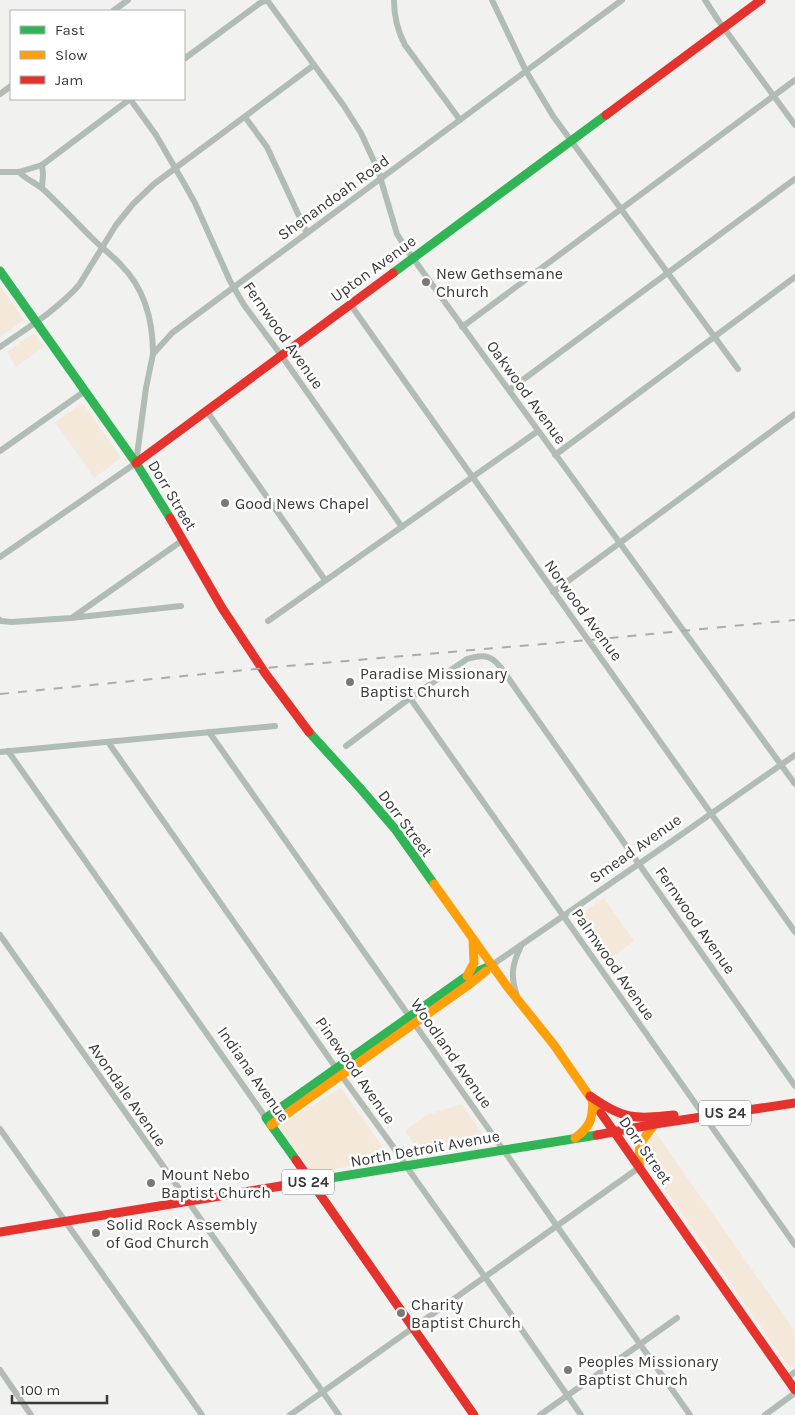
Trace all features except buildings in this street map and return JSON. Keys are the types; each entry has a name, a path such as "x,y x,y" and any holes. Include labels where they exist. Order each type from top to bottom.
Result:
{"main road":[{"name":"Upton Avenue","path":"136,463 571,141 720,24 761,0"},
{"name":"Dorr Street","path":"0,271 136,463 222,608 282,697 309,732 395,829 473,939 554,1045 616,1132 795,1392"},
{"path":"467,976 474,963 473,939"},
{"name":"Smead Avenue","path":"412,1020 467,976 492,965"},
{"name":"Smead Avenue","path":"269,1122 412,1020 472,983 492,965"},
{"path":"574,1139 591,1122 591,1099 623,1116 632,1118 673,1115 702,1117"},
{"name":"North Detroit Avenue","path":"0,1232 656,1124 795,1103"},
{"name":"Indiana Avenue","path":"269,1122 474,1415"},
{"path":"640,1167 638,1156 640,1141 656,1124"}],"street":[{"path":"114,10 128,0"},
{"path":"185,58 259,2 267,0"},
{"name":"Oakwood Avenue","path":"267,0 356,125 372,155 397,234 412,258 795,784"},
{"path":"394,0 398,32 405,45 460,120"},
{"path":"492,0 526,71 553,116 738,369"},
{"name":"Shenandoah Road","path":"153,354 172,333 622,0"},
{"path":"704,0 795,125"},
{"path":"0,347 59,305 79,285 116,225 133,204 154,184 314,65"},
{"path":"462,326 795,80"},
{"path":"0,172 19,172 42,166 129,100"},
{"name":"Fernwood Avenue","path":"131,100 156,135 175,167 194,203 233,288 402,527"},
{"path":"245,117 267,147 307,233"},
{"path":"42,166 44,174 42,188"},
{"path":"19,172 42,188 102,248 121,264 143,298 149,319 153,354 146,388 136,463"},
{"path":"509,390 795,179"},
{"path":"555,454 795,277"},
{"name":"Norwood Avenue","path":"350,304 795,932"},
{"path":"0,451 85,392"},
{"path":"206,410 325,580"},
{"path":"553,592 795,414"},
{"path":"268,621 538,431"},
{"name":"Upton Avenue","path":"0,557 136,463"},
{"path":"72,618 183,540"},
{"path":"1,620 12,622 72,618 181,606"},
{"name":"Fernwood Avenue","path":"410,698 467,659 490,657 497,662 795,1086"},
{"path":"346,746 410,698"},
{"name":"Palmwood Avenue","path":"410,698 702,1117 795,1245"},
{"path":"0,752 274,726"},
{"name":"Woodland Avenue","path":"209,732 690,1415"},
{"name":"Pinewood Avenue","path":"108,742 581,1415"},
{"name":"Indiana Avenue","path":"8,751 269,1122"},
{"name":"Smead Avenue","path":"492,965 795,755"},
{"name":"Avondale Avenue","path":"0,935 187,1201 224,1250 338,1415"},
{"path":"518,1000 512,971 515,959 522,945"},
{"path":"0,1129 202,1415"},
{"path":"290,1415 640,1167"},
{"path":"540,1415 677,1318"},
{"path":"0,1370 31,1415"},
{"path":"787,1378 795,1372"},
{"path":"765,1415 795,1392"}],"shaded area":[{"path":"0,285 24,320 0,337"},
{"path":"34,333 44,347 16,367 7,352"},
{"path":"83,403 121,458 94,478 55,422"},
{"path":"604,898 634,941 605,962 575,920 575,918"},
{"path":"341,1088 382,1146 381,1158 317,1174 310,1169 280,1128 282,1124"},
{"path":"462,1104 489,1144 422,1155 405,1131 426,1115"},
{"path":"656,1133 795,1331 795,1365 788,1366 642,1156 645,1142"}],"railway":[{"path":"0,694 795,620"}],"traffic: fast":[{"path":"393,273 606,115"},
{"path":"0,271 136,463 170,518"},
{"path":"309,732 395,829 434,884"},
{"path":"296,1160 266,1118 467,976 492,965"},
{"path":"281,1186 597,1135"}],"traffic: slow":[{"path":"434,884 506,985 554,1045 601,1113"},
{"path":"467,976 474,963 473,939"},
{"path":"271,1125 486,971"},
{"path":"575,1138 590,1122 593,1101"},
{"path":"640,1167 639,1153 641,1143 655,1124"}],"traffic: jam":[{"path":"606,115 761,0"},
{"path":"136,463 393,273"},
{"path":"170,518 222,608 265,673 309,732"},
{"path":"590,1096 621,1114 639,1117 674,1115"},
{"path":"597,1135 655,1124 795,1103"},
{"path":"601,1113 795,1390"},
{"path":"296,1160 474,1415"},
{"path":"0,1232 281,1186"}],"place":[{"name":"New Gethsemane Church","path":"426,282"},
{"name":"Good News Chapel","path":"225,503"},
{"name":"Paradise Missionary Baptist Church","path":"350,682"},
{"name":"Mount Nebo Baptist Church","path":"151,1183"},
{"name":"Solid Rock Assembly of God Church","path":"96,1233"},
{"name":"Charity Baptist Church","path":"401,1313"},
{"name":"Peoples Missionary Baptist Church","path":"568,1370"}]}
